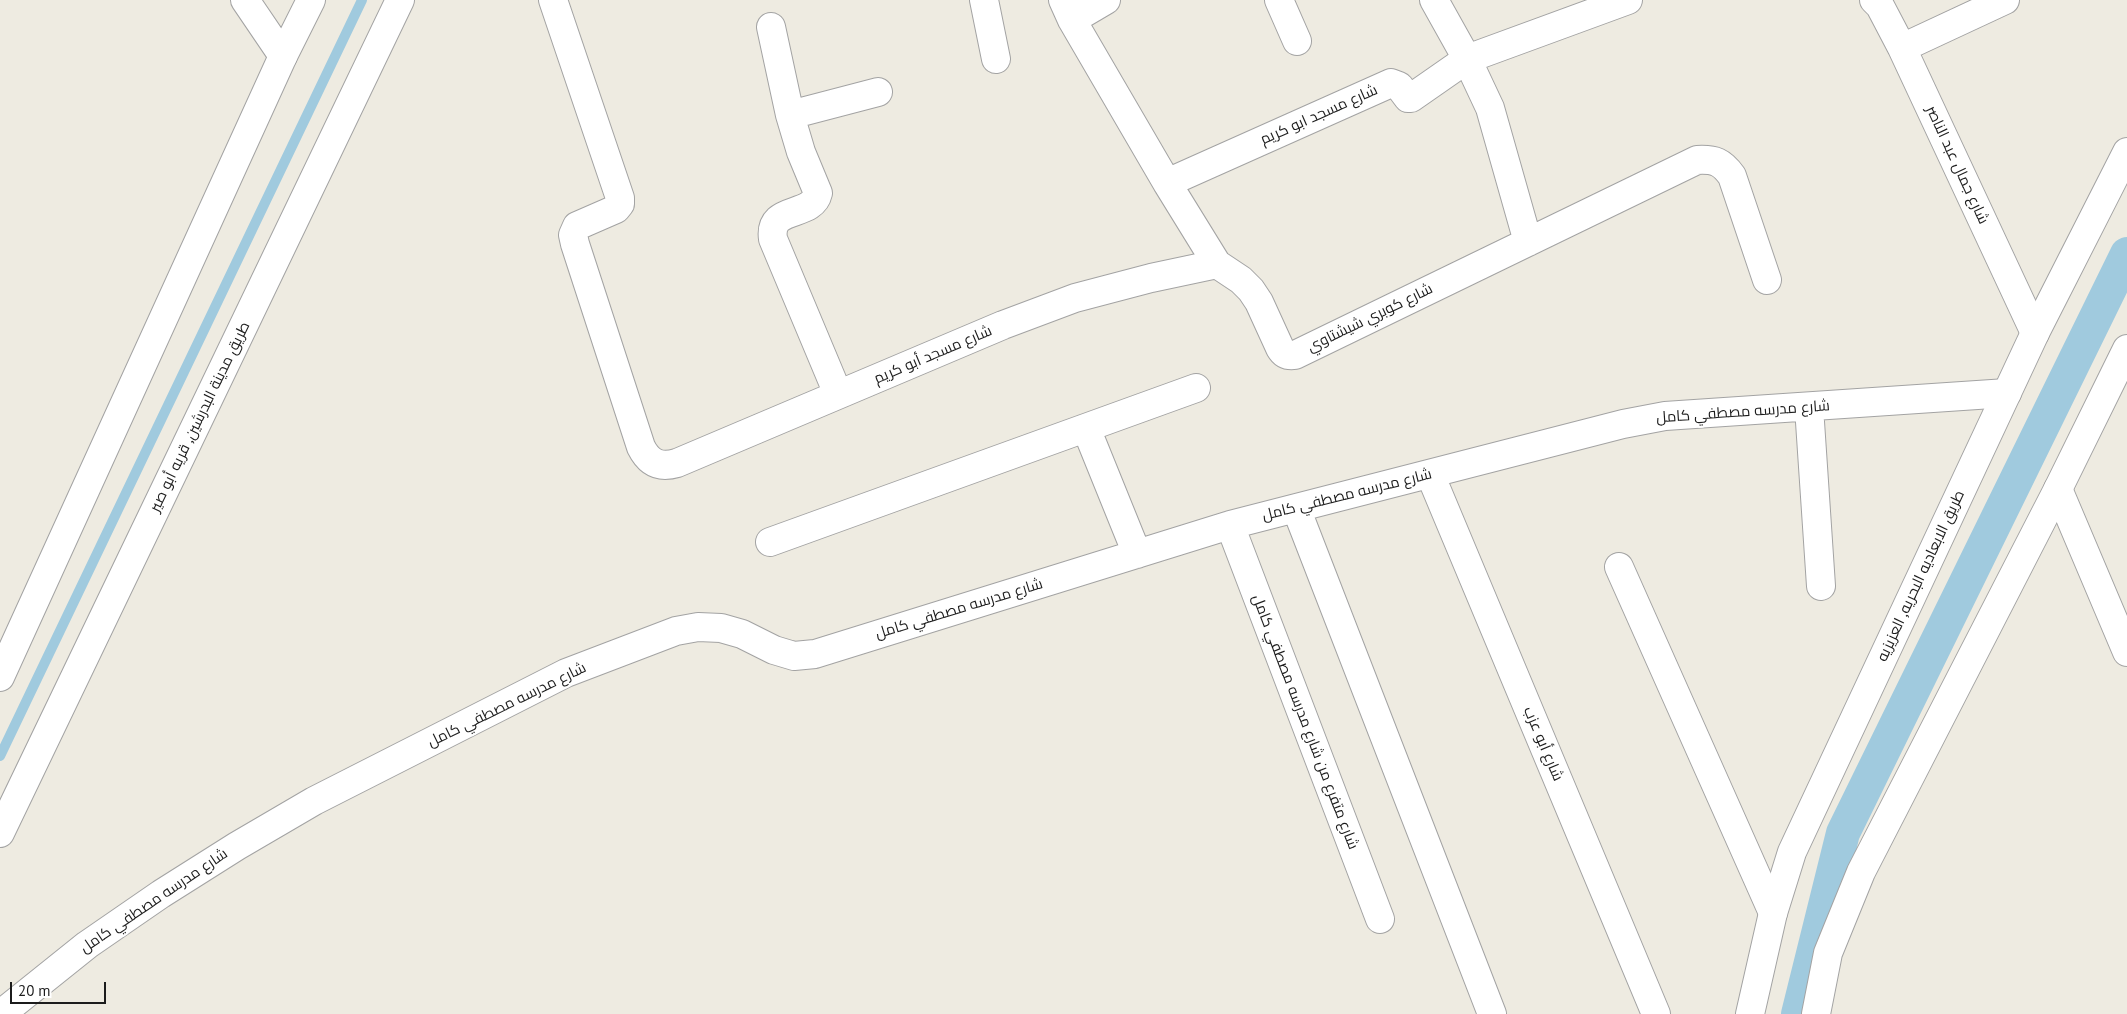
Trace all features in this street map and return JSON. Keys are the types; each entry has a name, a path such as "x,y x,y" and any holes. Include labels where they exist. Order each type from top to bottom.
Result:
{"street":[{"path":"245,0 283,56"},
{"path":"0,677 283,56 311,0"},
{"name":"طريق مدينة البدرشين, قريه أبو صير","path":"0,833 400,0"},
{"name":"شارع مسجد أبو كريم","path":"554,0 620,198 620,204 616,210 577,226 573,235 641,447 646,457 655,464 666,466 677,463 1003,325 1075,298 1151,278 1217,264"},
{"path":"984,0 996,59"},
{"path":"1068,10 1106,0"},
{"path":"1279,0 1296,41"},
{"path":"1434,0 1467,59 1490,108 1528,242"},
{"name":"شارع مسجد ابو كريم","path":"1167,183 1391,83 1399,86 1408,98 1411,98 1467,59 1583,7 1628,0"},
{"name":"شارع جمال عبد الناصر","path":"1874,0 1880,6 1902,48 2035,333"},
{"path":"1902,48 2005,0"},
{"name":"شارع كوبري شيشتاوي","path":"1068,10 1167,183 1217,264 1241,280 1251,290 1259,302 1280,348 1289,356 1698,160 1711,159 1724,165 1732,176 1767,280"},
{"path":"771,27 790,115 818,193 816,200 812,204 783,216 775,222 772,230 773,240 838,394"},
{"path":"790,115 878,92"},
{"name":"طريق الابعاديه البحريه, العزيزيه","path":"1750,1014 1773,913 1792,852 2035,333 2127,152"},
{"path":"1816,1014 1828,953 1861,872 2058,489 2127,349"},
{"path":"770,542 1196,388"},
{"name":"شارع مدرسه مصطفي كامل","path":"1,1014 87,945 161,894 314,800 566,673 676,631 698,627 720,628 742,634 774,650 794,656 815,654 1230,525 1623,424 1665,416 2007,393"},
{"path":"1809,407 1821,586"},
{"path":"1086,428 1137,554"},
{"name":"شارع أبو عزب","path":"1430,474 1656,1014"},
{"path":"2058,489 2127,652"},
{"path":"1296,508 1492,1014"},
{"name":"شارع متفرع من شارع مدرسه مصطفي كامل","path":"1230,525 1380,919"},
{"path":"1619,567 1773,913"}],"waterway":[{"path":"0,756 362,0"},
{"path":"1798,1014 1843,833 2127,254"}]}
